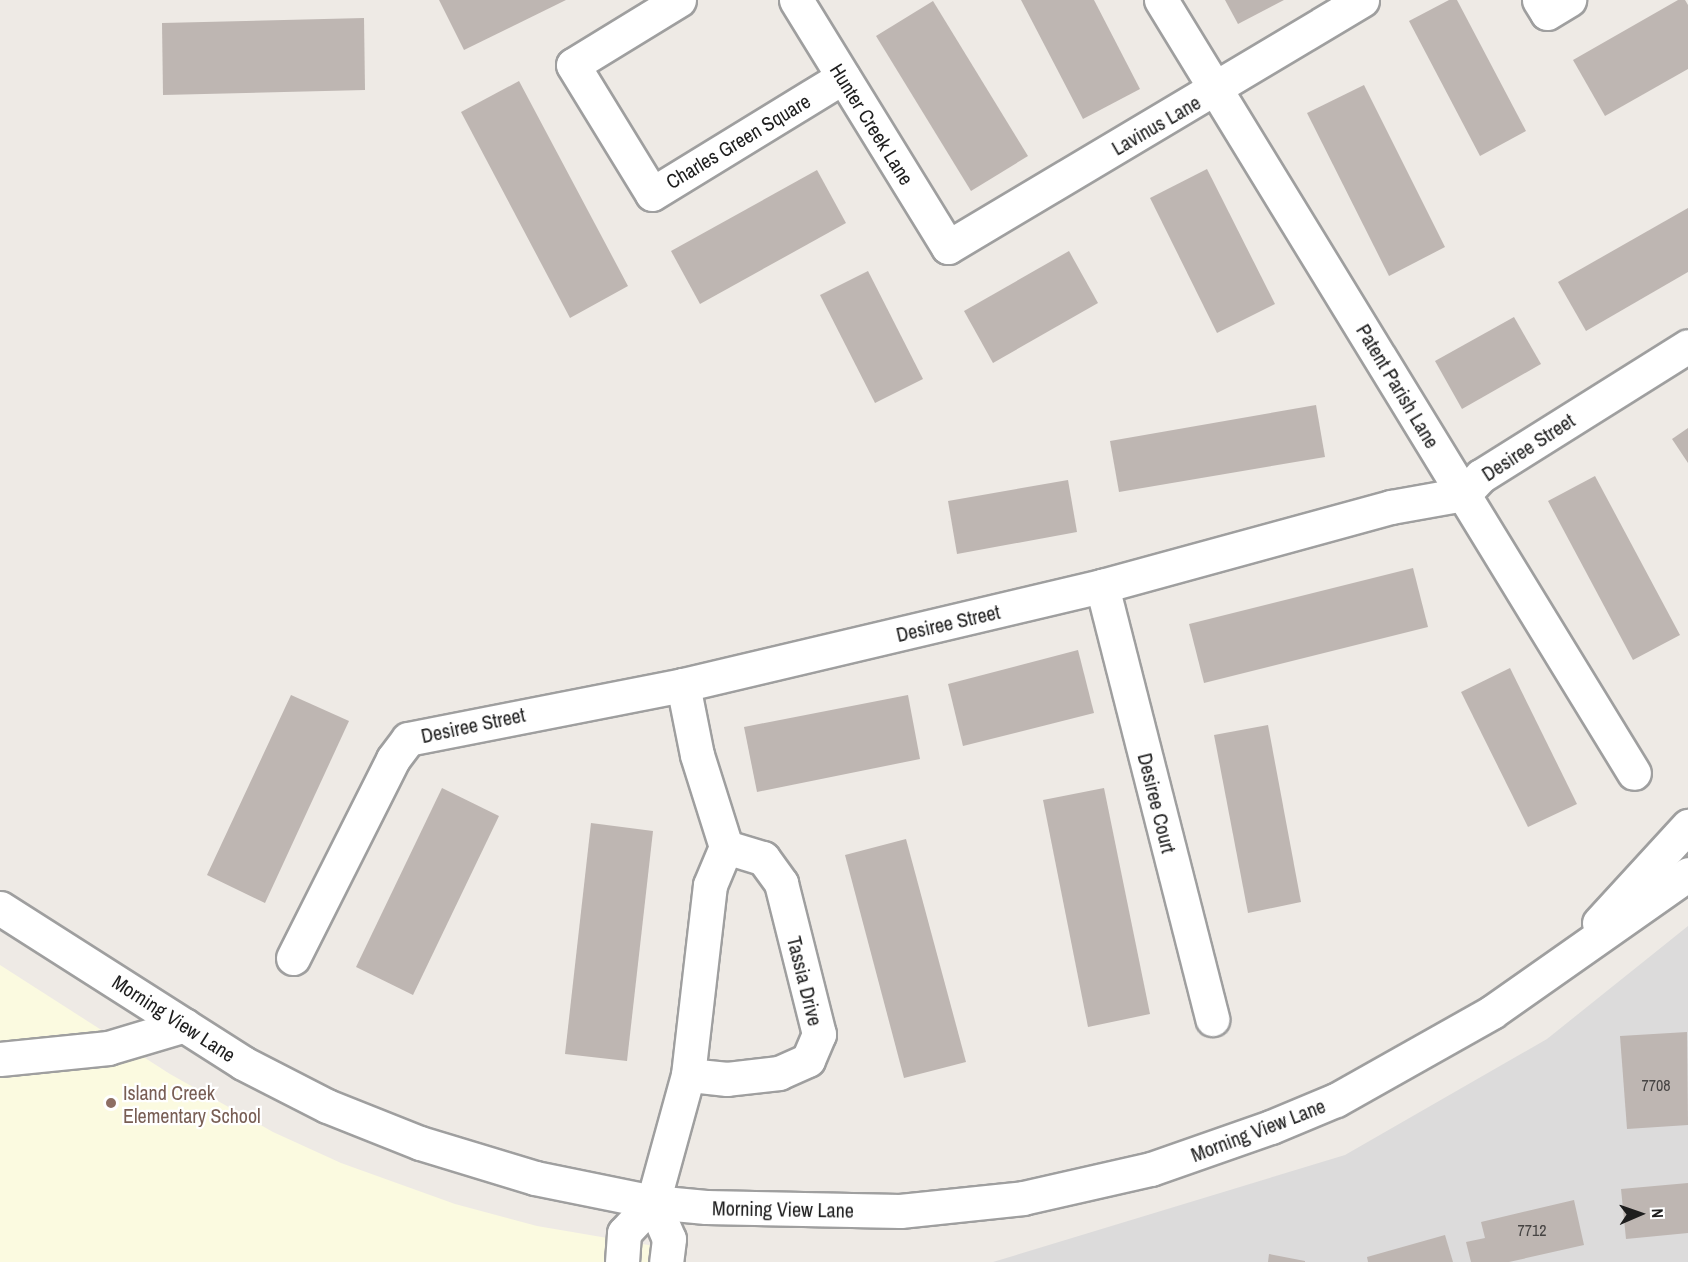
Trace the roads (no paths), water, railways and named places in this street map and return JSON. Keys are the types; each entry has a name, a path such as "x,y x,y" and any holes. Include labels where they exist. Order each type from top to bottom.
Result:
{"street":[{"name":"Charles Green Square","path":"679,0 573,65 652,194 843,77"},
{"name":"Hunter Creek Lane","path":"796,0 948,247"},
{"name":"Patent Parish Lane","path":"1161,0 1634,773"},
{"name":"Lavinus Lane","path":"948,247 1216,90 1362,0"},
{"path":"1539,0 1547,14 1569,0"},
{"name":"Desiree Street","path":"293,958 393,759 408,739 683,685 1102,586 1391,507 1464,494 1481,476 1688,346"},
{"name":"Desiree Court","path":"1102,586 1212,1019"},
{"path":"622,1262 624,1233 653,1202 688,1075 710,885 726,847 697,754 683,685"},
{"name":"Morning View Lane","path":"1576,949 1688,826"},
{"name":"Tassia Drive","path":"688,1075 727,1078 779,1073 808,1060 819,1034 782,883 763,858 726,847"},
{"name":"Morning View Lane","path":"0,908 243,1063 327,1106 420,1143 535,1178 653,1202 706,1207 900,1211 1023,1198 1151,1169 1336,1100 1492,1012 1576,949 1667,892 1688,874"},
{"path":"0,1059 108,1048 185,1025"},
{"path":"653,1202 669,1239 666,1262"}],"place":[{"name":"Island Creek Elementary School","path":"111,1103"}]}
